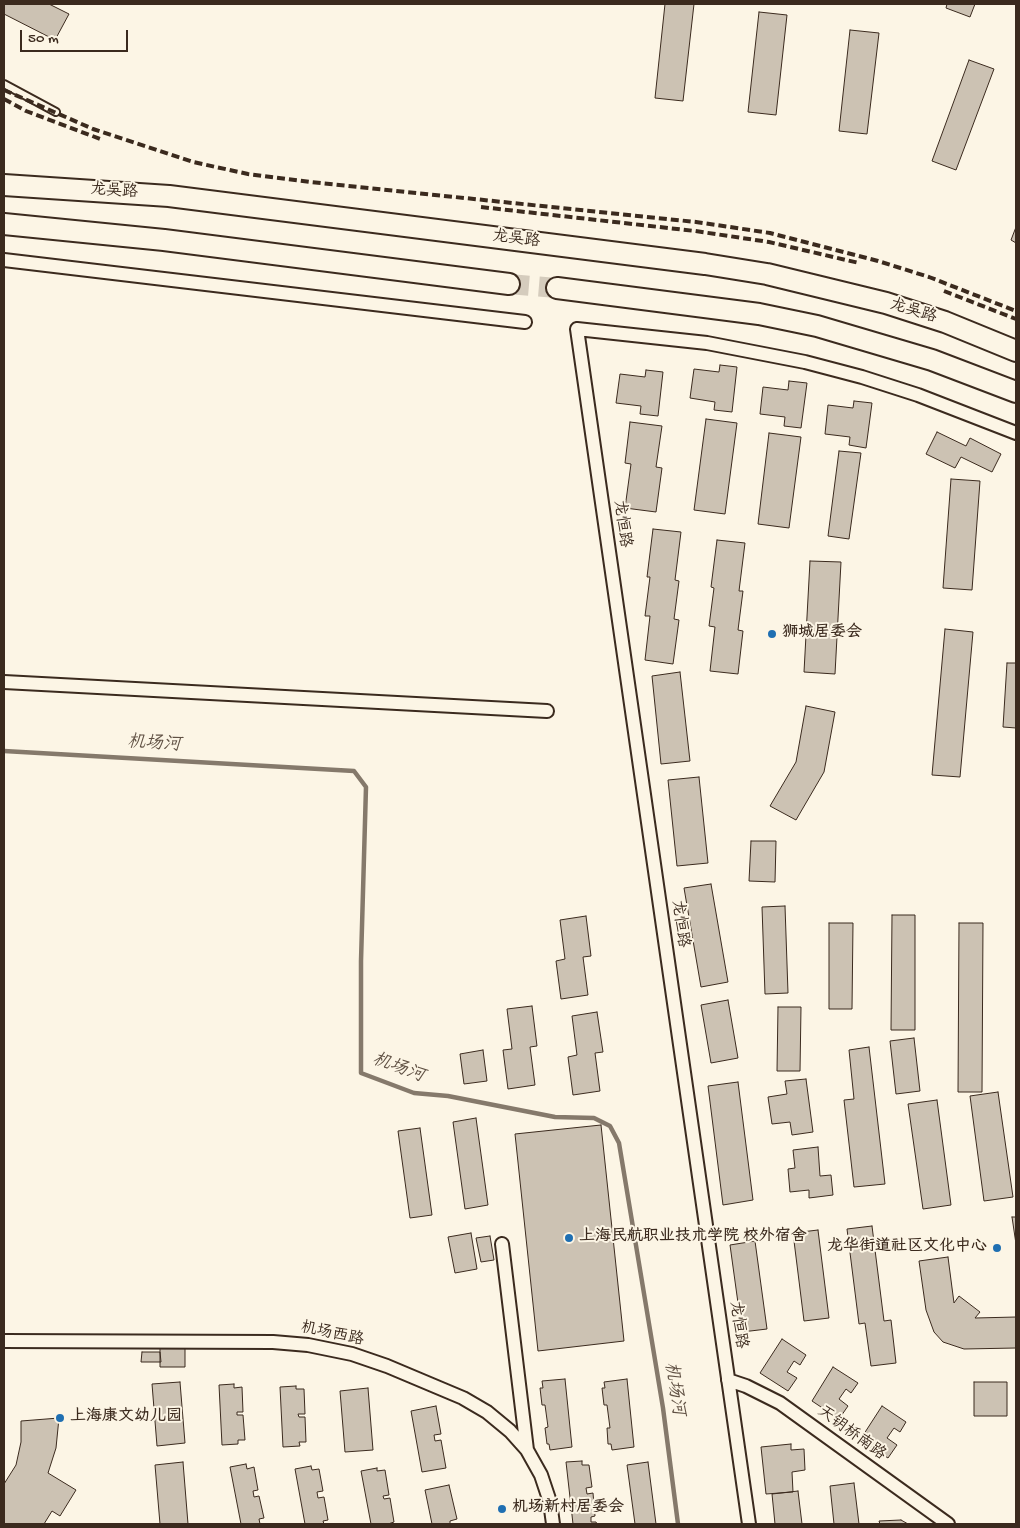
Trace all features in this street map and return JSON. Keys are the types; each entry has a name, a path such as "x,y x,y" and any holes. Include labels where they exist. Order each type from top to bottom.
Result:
{"main road":[{"name":"龙吴路","path":"4,185 168,196 706,264 767,274 886,303 945,322 1016,350"},
{"path":"4,224 164,240 509,284"},
{"path":"557,288 760,314 818,326 932,360 1016,392"}],"street":[{"path":"4,260 525,322"},
{"name":"龙恒路","path":"749,1524 577,329 707,344 805,362 918,395 1016,434"},
{"path":"4,682 547,711"},
{"path":"502,1244 527,1450"},
{"name":"机场西路","path":"4,1341 273,1342 308,1345 352,1354 387,1366 463,1398 487,1412 510,1431 527,1450 541,1475 550,1502 553,1524"},
{"name":"天钥桥南路","path":"728,1380 746,1386 780,1403 948,1524"}],"lane":[{"path":"4,84 56,112"}],"building":[{"path":"4,4 49,4 69,14 55,40 4,14"},
{"path":"665,4 694,4 683,101 655,98"},
{"path":"947,4 975,4 970,17 946,8"},
{"path":"759,12 787,15 776,115 748,112"},
{"path":"850,30 879,33 867,134 839,131"},
{"path":"969,60 994,69 956,170 932,161"},
{"path":"1016,227 1016,243 1011,240"},
{"path":"720,365 737,367 732,412 714,410 715,402 690,398 694,369 719,372"},
{"path":"646,370 663,372 658,416 640,414 641,406 616,403 620,374 645,377"},
{"path":"789,381 807,383 801,428 784,426 785,417 760,414 763,387 788,390"},
{"path":"854,401 872,403 866,448 849,445 850,437 825,434 828,405 853,408"},
{"path":"706,419 737,423 725,514 694,510"},
{"path":"630,422 662,426 656,467 662,468 656,512 625,508 631,464 625,463"},
{"path":"937,432 966,446 970,438 1001,454 992,472 961,457 955,468 926,454"},
{"path":"769,433 801,437 789,528 758,524"},
{"path":"839,451 861,453 849,539 828,536"},
{"path":"951,479 980,481 972,590 943,588"},
{"path":"653,529 681,532 675,580 679,581 674,619 679,620 673,664 645,660 650,616 645,616 650,577 647,577"},
{"path":"717,540 745,543 739,591 743,591 738,630 743,631 738,674 710,671 715,627 709,626 714,588 711,587"},
{"path":"810,561 841,562 835,674 804,672"},
{"path":"945,629 973,632 960,777 932,775"},
{"path":"1007,663 1016,663 1016,728 1003,727"},
{"path":"680,672 690,761 661,764 652,676"},
{"path":"806,706 835,712 824,772 796,820 770,806 796,762"},
{"path":"699,777 708,863 677,866 668,780"},
{"path":"751,841 776,841 775,882 749,881"},
{"path":"711,884 728,982 701,987 684,888"},
{"path":"785,906 788,993 765,994 762,907"},
{"path":"892,915 915,915 915,1030 891,1030"},
{"path":"586,916 591,956 583,957 588,995 561,999 556,961 565,959 560,920"},
{"path":"829,923 853,923 852,1009 829,1009"},
{"path":"959,923 983,923 982,1092 958,1092"},
{"path":"728,1000 738,1058 711,1063 701,1005"},
{"path":"532,1006 537,1046 530,1047 535,1085 508,1089 503,1050 512,1049 507,1009"},
{"path":"778,1007 801,1007 800,1071 777,1071"},
{"path":"597,1012 603,1052 595,1053 600,1091 573,1095 568,1057 577,1055 572,1016"},
{"path":"914,1038 920,1091 896,1094 890,1041"},
{"path":"869,1047 885,1184 854,1187 844,1100 854,1099 849,1050"},
{"path":"483,1050 487,1081 464,1084 460,1054"},
{"path":"806,1079 813,1132 792,1135 790,1122 772,1124 768,1097 787,1094 785,1081"},
{"path":"738,1082 753,1200 723,1205 708,1086"},
{"path":"998,1092 1013,1197 984,1201 970,1096"},
{"path":"937,1100 951,1205 923,1209 908,1104"},
{"path":"476,1118 488,1205 465,1209 453,1122"},
{"name":"上海民航职业技术学院 校外宿舍","path":"601,1125 624,1341 538,1351 515,1134"},
{"path":"420,1128 432,1215 410,1218 398,1131"},
{"path":"818,1147 820,1176 831,1175 833,1195 809,1198 809,1190 790,1192 788,1169 795,1168 793,1150"},
{"path":"1012,1217 1016,1217 1016,1244"},
{"path":"872,1226 884,1321 891,1320 896,1363 871,1366 865,1323 859,1324 847,1229"},
{"path":"818,1230 829,1318 804,1321 793,1233"},
{"path":"471,1233 477,1269 455,1273 448,1237"},
{"path":"490,1236 494,1260 481,1262 476,1238"},
{"path":"755,1241 767,1329 742,1332 730,1245"},
{"path":"948,1257 954,1303 959,1296 980,1312 975,1318 1016,1317 1016,1348 964,1349 943,1342 934,1332 926,1310 919,1261"},
{"path":"782,1339 806,1355 800,1365 794,1361 787,1372 797,1378 788,1391 760,1373"},
{"path":"185,1346 185,1367 160,1367 160,1347"},
{"path":"142,1352 160,1352 161,1362 141,1362"},
{"path":"833,1367 858,1383 851,1393 846,1389 839,1399 848,1406 839,1419 812,1401"},
{"path":"565,1379 572,1447 550,1450 549,1444 547,1444 545,1428 548,1427 545,1405 542,1405 540,1388 543,1388 542,1381"},
{"path":"627,1379 634,1447 612,1450 611,1444 608,1444 607,1428 610,1428 607,1405 604,1405 602,1388 605,1388 604,1382"},
{"path":"180,1382 185,1443 157,1446 152,1384"},
{"path":"974,1382 1007,1382 1007,1416 974,1416"},
{"path":"234,1384 234,1388 242,1387 243,1412 237,1412 237,1415 243,1415 245,1440 238,1440 238,1444 222,1445 219,1385"},
{"path":"296,1386 296,1389 304,1389 305,1414 298,1414 299,1417 305,1417 306,1442 299,1442 300,1446 283,1447 280,1387"},
{"path":"368,1388 373,1450 345,1452 340,1391"},
{"path":"436,1406 441,1434 434,1435 435,1441 441,1440 446,1468 422,1472 411,1411"},
{"path":"882,1406 906,1422 900,1432 894,1428 887,1438 897,1445 888,1458 860,1440"},
{"path":"59,1418 56,1448 48,1473 76,1490 60,1516 52,1511 44,1524 4,1524 4,1484 16,1465 21,1442 21,1421"},
{"path":"791,1444 791,1450 804,1449 805,1470 792,1472 793,1492 766,1494 761,1447"},
{"path":"582,1461 582,1465 589,1465 592,1487 586,1488 587,1494 593,1493 595,1516 591,1517 591,1522 596,1522 597,1524 573,1524 566,1462"},
{"path":"183,1462 188,1524 160,1524 155,1465"},
{"path":"648,1462 656,1524 635,1524 627,1465"},
{"path":"246,1464 247,1469 254,1467 258,1490 253,1491 254,1497 259,1496 264,1518 259,1519 260,1524 241,1524 230,1467"},
{"path":"311,1466 312,1470 319,1469 323,1491 317,1492 318,1498 324,1497 328,1520 323,1521 324,1524 305,1524 295,1469"},
{"path":"377,1468 377,1471 385,1470 389,1495 383,1496 384,1499 390,1498 394,1522 388,1524 371,1524 361,1471"},
{"path":"854,1483 859,1524 834,1524 830,1486"},
{"path":"449,1485 457,1519 450,1521 450,1524 432,1524 425,1490"},
{"path":"798,1491 802,1524 775,1524 772,1494"},
{"path":"901,1520 908,1524 880,1524 879,1521"}],"waterway":[{"name":"机场河","path":"4,751 354,771 366,787 361,961 361,1073 414,1093 448,1096 555,1117 594,1118 610,1126 619,1143 663,1408 678,1524"}],"tunnel":[{"path":"509,284 557,288"}],"railway":[{"path":"4,90 93,129 193,162 248,174 310,182 696,222 770,233 878,261 929,277 1016,311"},
{"path":"4,99 26,111 103,140"},
{"path":"481,207 695,231 769,242 859,263"},
{"path":"944,291 1016,319"}],"place":[{"name":"狮城居委会","path":"772,634"},
{"name":"上海民航职业技术学院 校外宿舍","path":"569,1238"},
{"name":"龙华街道社区文化中心","path":"997,1248"},
{"name":"上海康文幼儿园","path":"60,1418"},
{"name":"机场新村居委会","path":"502,1509"}]}
